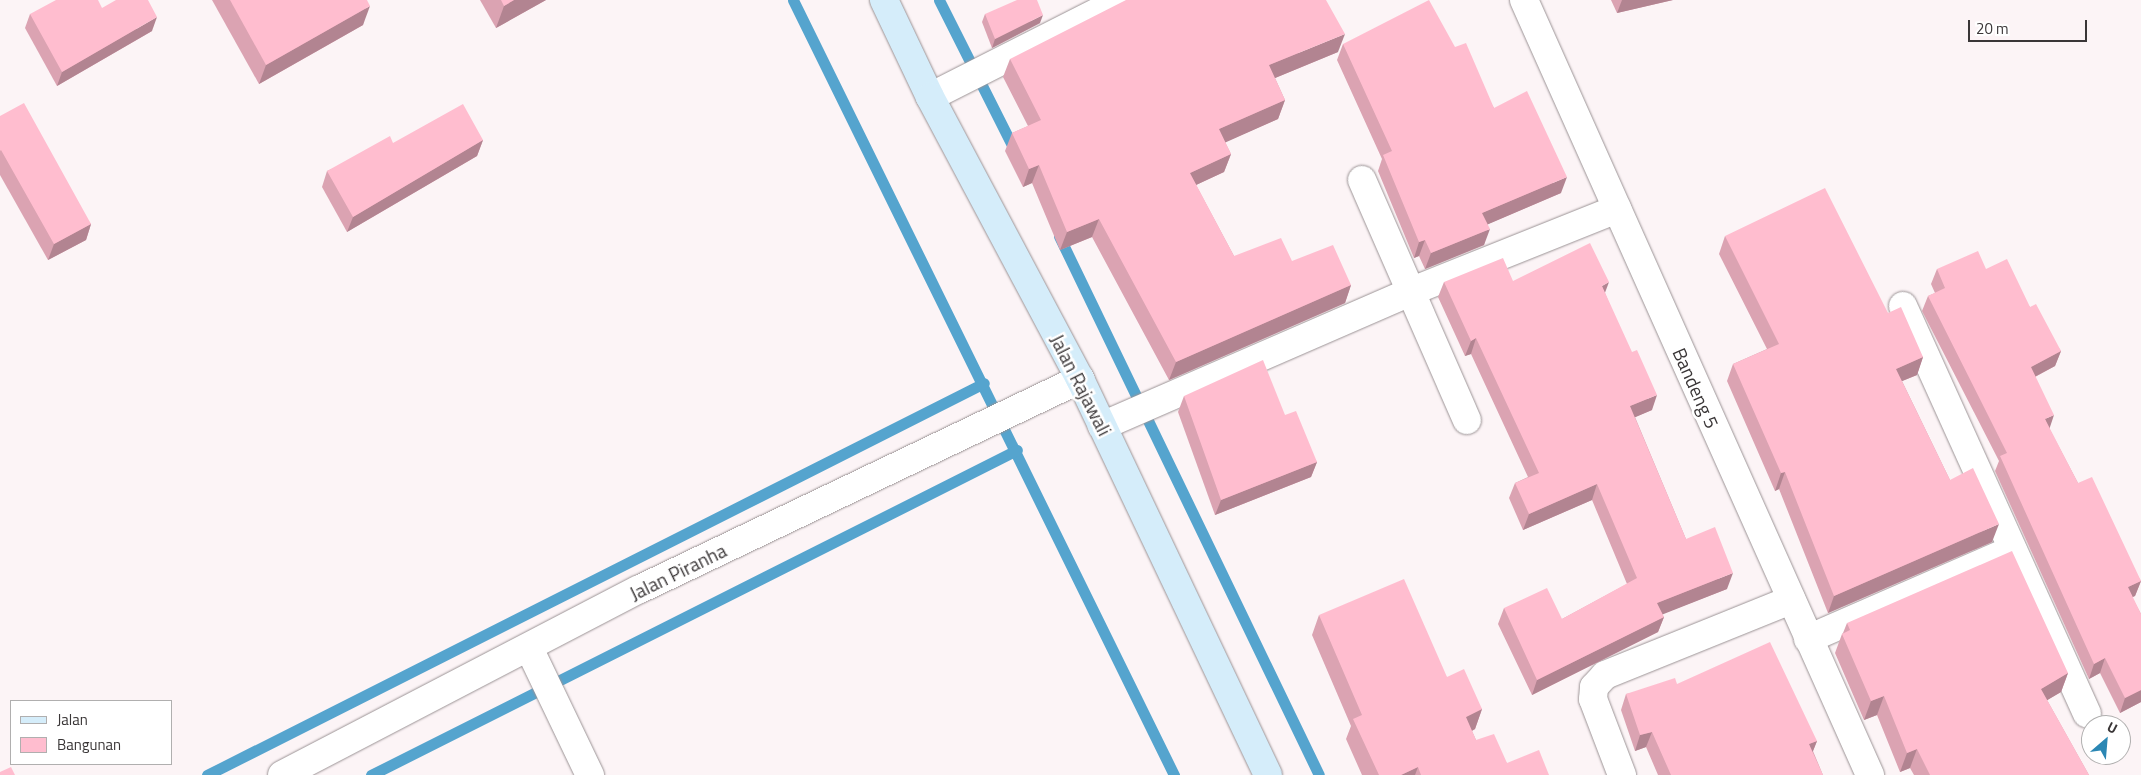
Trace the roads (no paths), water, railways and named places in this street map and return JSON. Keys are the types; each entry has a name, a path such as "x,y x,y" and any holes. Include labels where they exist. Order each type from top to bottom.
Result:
{"main road":[{"name":"Jalan Rajawali","path":"884,0 930,97 1080,379 1268,775"}],"street":[{"path":"930,97 1121,0"},
{"name":"Bandeng 5","path":"1524,0 1870,775"},
{"path":"1362,180 1467,420"},
{"path":"1102,426 1412,291 1617,209"},
{"path":"1903,306 2087,713"},
{"name":"Jalan Piranha","path":"282,775 530,650 640,590 1080,379"},
{"path":"1808,639 2012,550"},
{"path":"1622,775 1593,699 1594,687 1605,675 1791,600"},
{"path":"530,650 590,775"}],"waterway":[{"path":"793,0 1174,775"},
{"path":"939,0 1016,153"},
{"path":"1059,236 1319,775"},
{"path":"207,775 984,383"},
{"path":"371,775 1017,450"}]}
